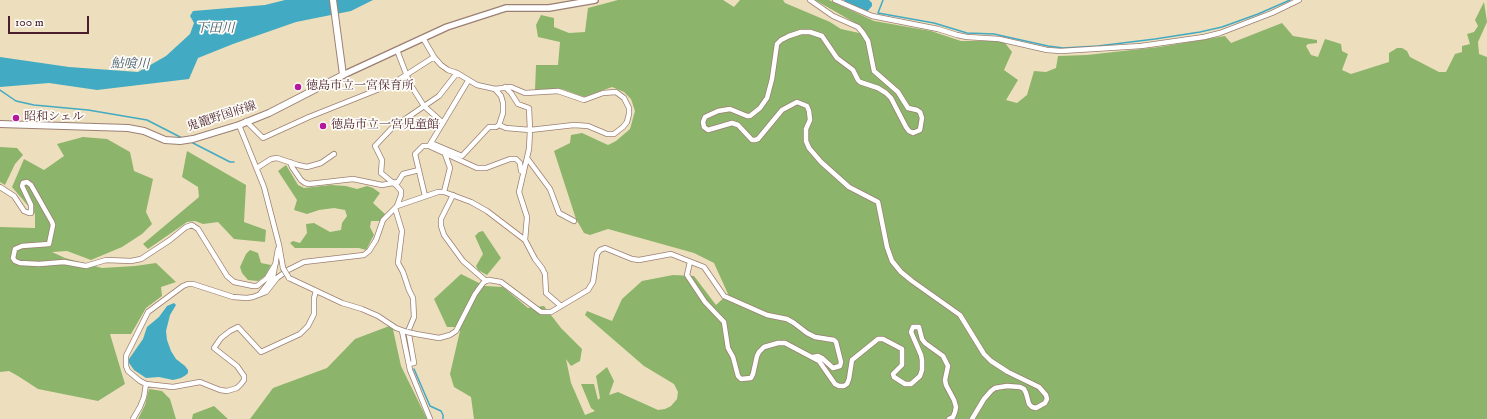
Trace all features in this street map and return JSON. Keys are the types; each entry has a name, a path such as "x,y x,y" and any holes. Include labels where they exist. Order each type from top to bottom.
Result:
{"main road":[{"path":"333,0 343,75"},
{"name":"鬼籠野国府線","path":"0,124 128,128 144,131 166,140 192,140 239,125 269,113 343,75"}],"street":[{"path":"343,75 447,28 506,8 549,8 595,0"},
{"path":"810,0 833,16 858,27 868,41 874,71 898,92 908,108 920,112 922,118 920,130 913,133 909,131 891,98 886,93 878,88 860,82 853,70 837,58 822,36 810,32 801,32 789,36 777,44 772,80 767,98 760,108 750,116 730,109 718,111 705,117 703,122 704,127 708,130 732,123 738,125 752,140 755,140 758,139 782,110 797,102 807,106 810,120 806,129 806,141 809,148 821,162 849,187 878,202 887,247 892,261 901,272 912,282 960,315 984,354 991,361 1008,372 1039,387 1046,395 1047,400 1036,408 1029,404 1024,389 1020,387 1007,386 995,388 984,399 972,419"},
{"path":"834,0 872,16 938,29 967,37 999,39 1047,50 1061,51 1141,46 1204,37 1220,33 1265,16 1299,0"},
{"path":"423,38 441,65 477,85 495,89 511,87 525,93 558,91 584,100 603,93 616,92 624,98 629,108 627,122 614,134 607,134 588,126 574,124 530,130 506,128 499,125 496,127 489,127 462,156 430,144 422,146 415,154 425,196"},
{"path":"397,50 410,84 424,106 443,123"},
{"path":"246,121 263,138 309,117 392,84 434,56"},
{"path":"316,291 314,298 314,314 308,326 300,334 261,352 238,327 221,338 214,348 237,366 244,376 242,384 237,388 227,391 220,390 200,382 173,387 146,384 140,382 128,371 125,362 126,356 144,318 150,309 188,284 198,285 233,297 247,298 266,292 277,278 288,270 304,262 364,255 369,251 376,240 383,220 396,207 401,195 401,191 394,183 381,173 382,160 375,146 392,128 439,96 457,73"},
{"path":"430,144 468,81"},
{"path":"506,87 518,104 530,108 528,158 519,192 527,217 525,240"},
{"path":"495,89 501,96 502,103 503,113 499,125"},
{"path":"239,125 264,187 279,245 283,268 289,278 342,303 378,316 405,332 439,338 456,332 475,294 486,281 490,280 501,282 541,312 551,312 588,290 593,282 598,254 600,250 605,248 632,260 671,254 704,267 724,296 732,301 767,315 787,319 807,333 816,337 834,340 836,342 841,362 840,366 833,368 822,358 818,356 812,357"},
{"path":"430,144 445,154 477,168 486,168 510,159 516,159 520,163 521,171 524,172"},
{"path":"257,168 271,159 277,158 298,166 307,167 321,163 334,154"},
{"path":"444,192 450,168 445,154"},
{"path":"528,158 550,189 559,213 574,221"},
{"path":"290,162 301,180 310,184 353,179 382,185 398,182 403,174 419,170"},
{"path":"0,187 14,196 24,211 29,214 31,213 31,205 22,186 23,183 27,182 31,185 52,222 49,244 22,246 15,249 13,258 15,261 20,263 39,264 64,262 86,266 106,260 131,261 141,259 170,240 186,227 192,225 198,229 227,276 234,282 257,286 267,278 276,263"},
{"path":"396,207 425,196 438,192 444,192 487,211 525,240 545,274 546,293 561,306"},
{"path":"453,195 441,219 441,226 444,235 463,261 486,281"},
{"path":"396,207 402,231 398,263 413,298 414,317 409,335 414,363 409,364"},
{"path":"260,294 273,277 279,245"},
{"path":"690,262 687,275 705,302 724,322 728,348 733,357 738,376 741,379 751,378 757,356 764,347 778,343 790,344 819,361 835,384 844,386 847,384 849,379 852,360 878,339 883,339 902,349 902,365 893,374 894,377 905,384 911,384 920,376 923,366 921,354 911,332 913,327 919,327 922,339 925,343 943,356 948,366 945,380 956,407 956,412 953,417 949,419"},
{"path":"405,332 409,364 430,419"},
{"path":"133,419 144,397 146,384"}],"green space":[{"path":"618,0 723,0 734,7 740,0 783,0 785,3 830,22 841,29 859,33 864,30 857,24 815,0 829,0 874,21 931,31 961,41 999,41 1005,43 1012,52 1004,70 1018,80 1006,100 1017,103 1027,95 1034,71 1046,72 1056,68 1058,56 1087,55 1159,47 1225,36 1231,43 1282,23 1293,36 1317,40 1317,43 1308,44 1306,46 1311,55 1318,57 1325,39 1341,44 1342,51 1348,54 1342,70 1351,74 1389,62 1389,53 1397,48 1402,48 1407,51 1410,57 1439,72 1446,72 1455,54 1462,52 1462,46 1470,44 1467,34 1474,32 1478,26 1475,20 1484,2 1487,22 1478,42 1479,54 1487,57 1487,419 474,419 471,397 454,387 450,374 460,331 455,327 447,327 434,299 461,274 485,286 503,287 528,308 544,306 561,328 582,349 580,361 571,366 566,359 571,383 585,415 595,411 591,408 581,384 594,384 598,400 600,398 596,376 607,367 614,381 609,395 618,392 658,410 671,406 677,399 678,392 674,384 644,366 585,315 587,311 612,321 622,299 642,281 673,275 694,276 716,305 728,294 714,263 694,253 608,229 590,235 584,233 576,219 554,151 570,143 571,135 582,133 608,145 616,141 630,129 635,111 631,99 624,92 612,87 584,97 562,89 535,90 536,65 558,65 560,42 538,37 536,25 541,15 554,18 554,27 569,33 585,32 588,8"},
{"path":"83,137 107,139 130,152 134,171 153,179 146,212 152,224 142,234 122,247 91,260 67,251 52,252 65,258 102,268 156,263 176,282 161,287 162,296 146,308 131,334 110,334 125,384 98,401 38,389 9,371 0,372 0,227 35,228 35,214 12,187 24,159 44,170 64,156 57,144"},
{"path":"0,147 17,148 23,155 15,164 5,185 0,182"},
{"path":"187,151 246,185 244,222 266,230 265,242 234,239 218,222 203,224 195,221 187,222 148,249 143,244 199,197 198,187 182,177"},
{"path":"286,165 298,185 304,188 331,185 346,186 357,189 367,186 380,193 373,203 385,214 380,221 371,221 370,227 374,235 366,250 359,248 295,248 290,243 293,241 300,243 307,233 306,224 314,223 330,232 341,230 342,223 347,216 345,210 334,208 319,210 307,214 294,210 297,200 278,171"},
{"path":"483,231 501,258 487,275 478,270 476,266 483,254 475,236 479,232"},
{"path":"250,250 258,253 261,263 271,265 265,276 258,281 248,280 242,273 240,267 246,254"},
{"path":"392,325 401,366 427,419 250,419 273,388 327,368 355,339"},
{"path":"149,389 162,391 170,399 176,419 138,419 145,405"},
{"path":"214,406 228,419 192,419 193,414"}],"water":[{"name":"下田川","path":"285,0 373,0 351,11 296,22 198,58 189,79 97,90 49,83 0,87 0,57 69,67 138,72 166,56 190,34 194,23 190,16 193,11 265,5"},
{"path":"844,0 869,0 872,3 872,6 867,12 845,3"},
{"path":"174,303 176,305 170,315 166,331 167,340 176,359 185,366 188,373 181,378 173,380 159,377 146,378 134,370 129,363 129,359 143,339 147,327 159,317 167,306"}],"waterway":[{"path":"883,0 878,13 934,23 967,33 994,34 1063,48 1098,46 1200,32 1222,27 1258,14 1290,0"},
{"path":"0,90 16,101 34,105 88,110 147,120 182,138"},
{"path":"191,142 230,162 234,162"},
{"path":"414,369 430,406 441,411 443,419"}],"place":[{"name":"徳島市立一宮保育所","path":"298,87"},
{"name":"昭和シェル","path":"16,118"},
{"name":"徳島市立一宮児童館","path":"323,126"}],"water label":[{"name":"鮎喰川","path":"130,65"}]}
